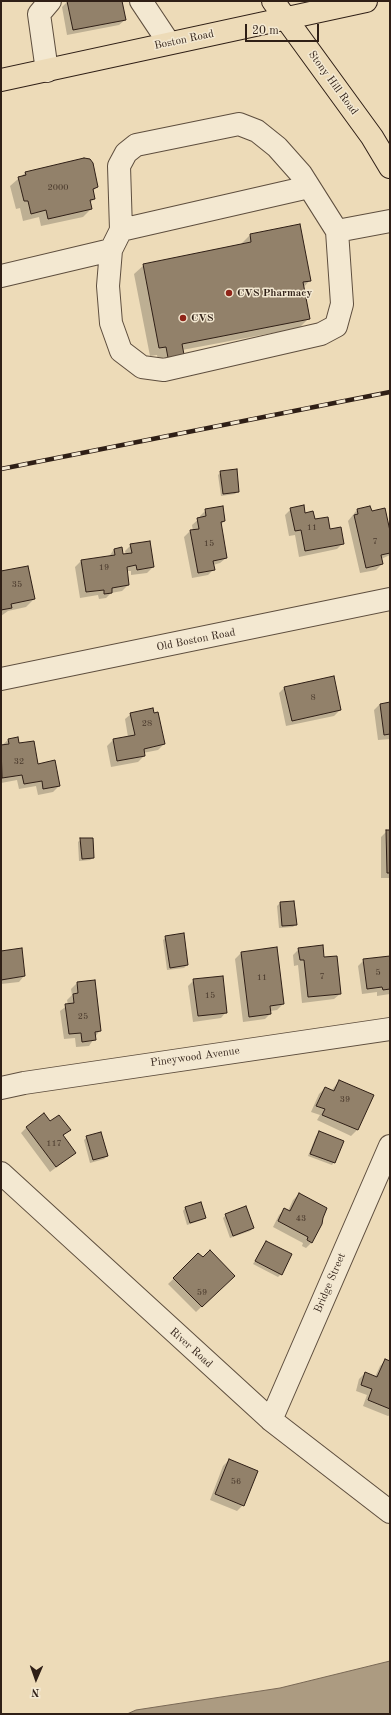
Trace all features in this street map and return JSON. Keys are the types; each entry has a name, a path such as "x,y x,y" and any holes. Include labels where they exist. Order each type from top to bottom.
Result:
{"main road":[{"name":"Boston Road","path":"1,80 169,43 279,10 366,1"},
{"name":"Stony Hill Road","path":"279,10 372,137 390,167"}],"street":[{"path":"47,71 39,14 50,1"},
{"path":"141,1 169,43"},
{"path":"239,124 257,131 277,146 301,174 309,187 337,231 342,304 336,326 321,334 164,370 142,367 121,350 111,323 108,286 111,250 121,230 119,166 126,153 136,145 239,124"},
{"path":"121,230 309,187"},
{"path":"337,231 390,221"},
{"path":"1,276 111,250"},
{"name":"Old Boston Road","path":"1,678 390,599"},
{"name":"Pineywood Avenue","path":"1,1088 31,1082 390,1029"},
{"name":"Bridge Street","path":"271,1420 390,1146"},
{"name":"River Road","path":"1,1174 271,1420 390,1512"}],"shaded area":[{"path":"390,1661 390,1714 127,1714 136,1710 280,1688"}],"building":[{"path":"67,1 122,1 126,20 73,30"},
{"path":"84,158 90,159 93,163 98,187 93,189 95,199 90,200 92,209 48,219 46,210 31,214 28,201 24,201 18,177 26,175 25,172"},
{"path":"300,224 311,281 303,282 310,319 182,344 185,360 169,363 166,347 159,348 143,264 251,242 250,234"},
{"path":"237,469 239,492 223,494 220,471"},
{"path":"304,505 305,513 313,511 315,519 328,517 330,529 341,527 344,544 305,551 301,530 295,531 290,508"},
{"path":"223,506 225,521 221,522 227,558 213,561 215,570 198,573 190,530 199,529 197,518 206,516 205,509"},
{"path":"370,506 372,511 385,508 390,531 390,553 381,555 383,564 366,568 354,515 358,514 357,509"},
{"path":"150,541 154,567 137,570 136,565 127,567 129,585 112,588 112,593 104,594 104,590 86,592 81,560 115,555 114,549 122,547 123,554 132,553 130,544"},
{"path":"28,566 35,599 11,604 12,608 1,610 1,571"},
{"path":"334,676 341,710 292,721 284,687"},
{"path":"390,702 390,734 384,735 380,704"},
{"path":"153,708 154,713 158,712 165,744 144,749 145,756 117,761 113,739 135,735 130,713"},
{"path":"18,737 19,743 34,741 38,764 55,760 60,786 43,789 42,781 24,784 22,775 2,778 1,745 9,744 8,739"},
{"path":"386,830 390,830 390,873 387,873"},
{"path":"80,838 93,838 94,858 82,859"},
{"path":"294,901 297,925 282,926 280,902"},
{"path":"184,933 188,965 170,968 165,936"},
{"path":"323,945 324,957 337,956 341,994 308,997 304,960 300,960 298,948"},
{"path":"277,947 284,1004 270,1006 271,1014 249,1017 241,952"},
{"path":"22,948 25,976 1,980 1,951"},
{"path":"390,956 390,989 383,990 382,987 367,989 363,959"},
{"path":"223,976 227,1013 198,1016 193,979"},
{"path":"95,980 101,1031 95,1032 96,1040 82,1042 81,1033 69,1034 65,1004 74,1003 73,994 78,993 77,982"},
{"path":"339,1080 374,1095 358,1130 322,1115 325,1109 316,1106 325,1087 334,1091"},
{"path":"44,1113 50,1121 59,1115 71,1130 63,1135 76,1153 56,1167 26,1127"},
{"path":"319,1131 344,1141 335,1163 310,1154"},
{"path":"101,1132 108,1156 93,1160 86,1136"},
{"path":"299,1193 327,1208 322,1224 312,1243 307,1240 308,1237 278,1221 284,1208 290,1211"},
{"path":"201,1202 206,1218 190,1223 185,1207"},
{"path":"246,1206 254,1228 233,1236 225,1214"},
{"path":"266,1241 292,1254 282,1275 255,1261"},
{"path":"210,1250 235,1276 202,1307 173,1278 198,1253 203,1257"},
{"path":"385,1359 390,1361 390,1409 368,1400 372,1389 361,1385 365,1372 377,1377"},
{"path":"229,1459 258,1471 244,1506 215,1494"}],"railway":[{"path":"1,469 390,392"}],"place":[{"name":"CVS Pharmacy","path":"229,293"},
{"name":"CVS","path":"183,318"}]}
